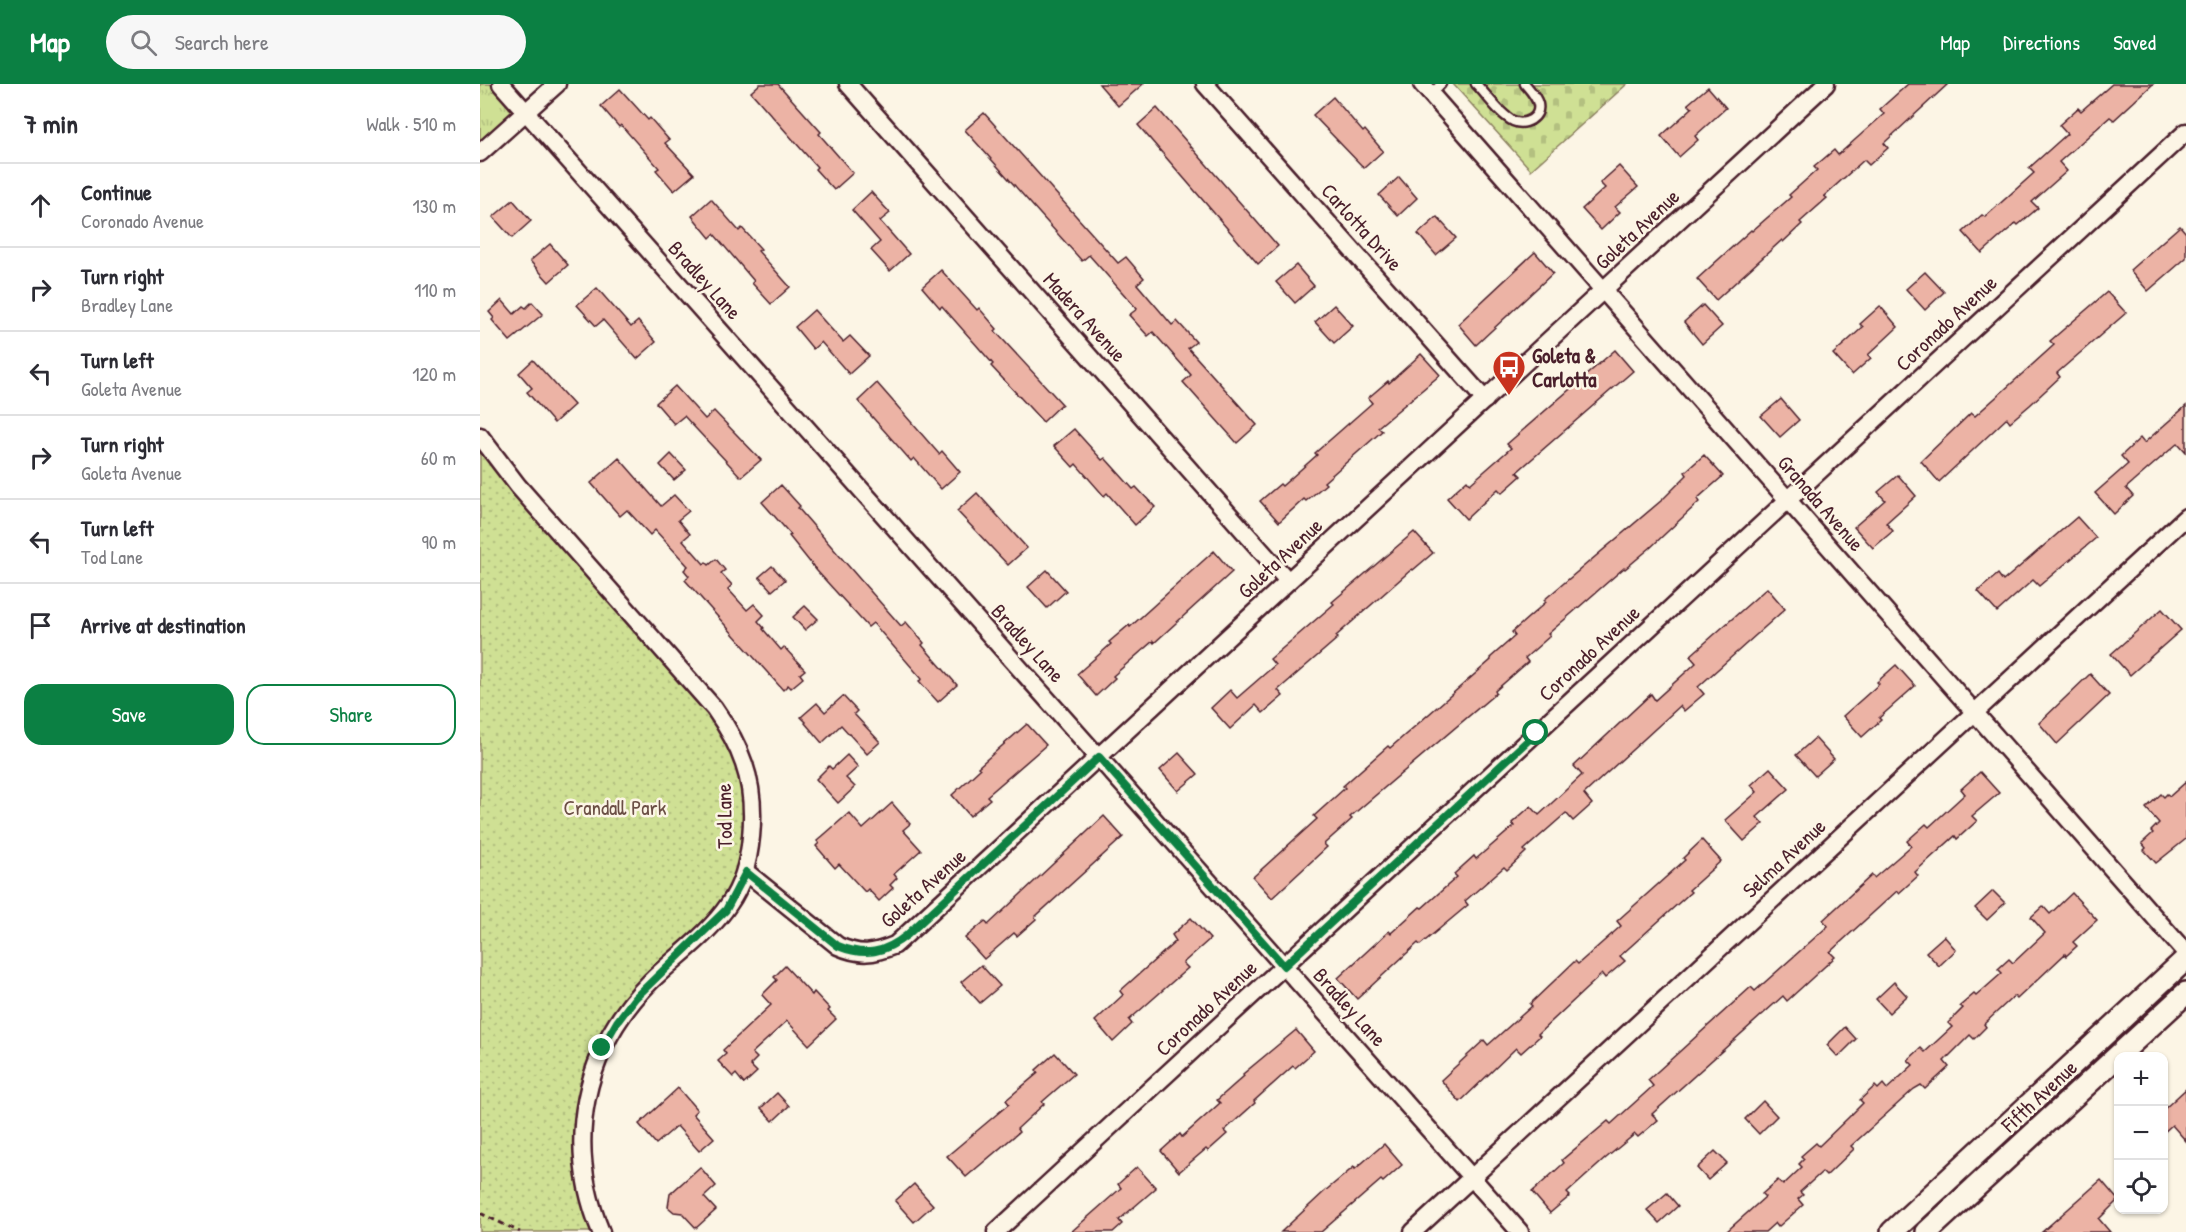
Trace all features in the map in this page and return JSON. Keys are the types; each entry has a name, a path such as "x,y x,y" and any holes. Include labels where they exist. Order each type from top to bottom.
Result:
{"street":[{"name":"Bradley Lane","path":"501,84 1520,1232"},
{"path":"480,153 557,84"},
{"name":"Madera Avenue","path":"848,84 1288,581"},
{"name":"Carlotta Drive","path":"1205,84 1485,400"},
{"name":"Goleta Avenue","path":"746,872 838,946 852,952 877,952 895,945 1826,84"},
{"name":"Granada Avenue","path":"1432,87 1604,290 2186,953"},
{"name":"Coronado Avenue","path":"996,1232 2186,132"},
{"name":"Tod Lane","path":"480,436 518,486 714,708 724,723 744,765 751,795 751,823 746,872 726,910 635,998 617,1022 602,1048 590,1082 583,1134 586,1187 601,1232"},
{"name":"Selma Avenue","path":"1413,1232 2186,517"},
{"name":"Fifth Avenue","path":"1892,1232 2186,959"},
{"name":"Fifth Avenue","path":"1927,1232 2186,993"}],"lane":[{"path":"1476,84 1506,116 1514,122 1523,123 1532,120 1539,107 1537,99 1525,84"}],"path":[{"path":"480,1213 520,1232"}],"green space":[{"path":"480,84 501,84 526,112 480,153"},
{"path":"1453,84 1627,84 1531,170"},
{"name":"Crandall Park","path":"480,436 714,708 751,795 739,887 617,1022 584,1115 601,1232 480,1232"}],"building":[{"path":"760,84 778,84 821,132 819,134 853,173 834,190 815,169 817,167 751,92"},
{"path":"1099,84 1143,84 1118,106"},
{"path":"1908,84 1948,84 1884,143 1888,148 1869,165 1864,160 1824,196 1827,198 1800,222 1802,224 1783,242 1782,240 1716,300 1697,279 1791,197 1789,195 1817,170 1814,167 1834,150 1838,155 1884,114 1880,109"},
{"path":"2112,84 2153,84 2114,120 2110,117 2059,162 2067,171 2032,202 2038,208 2018,225 2016,223 1982,253 1963,232 1982,215 1985,217 2034,173 2029,168 2067,134 2059,125 2078,108 2081,111"},
{"path":"1708,87 1726,108 1695,136 1698,140 1679,157 1661,136 1692,108 1688,104"},
{"path":"620,89 648,120 650,118 669,140 665,143 694,174 674,191 656,170 659,168 601,106"},
{"path":"1333,97 1383,151 1364,168 1313,115"},
{"path":"1157,108 1278,246 1258,264 1138,125"},
{"path":"984,113 1118,263 1126,257 1144,278 1137,284 1172,325 1177,321 1196,342 1188,348 1257,425 1237,443 1183,382 1191,375 1153,332 1148,336 1129,315 1137,309 1089,255 1082,261 965,130"},
{"path":"1619,166 1638,187 1615,207 1620,212 1601,230 1582,209 1605,188 1600,183"},
{"path":"1399,177 1417,198 1398,216 1379,195"},
{"path":"871,192 890,213 880,221 909,254 890,271 871,250 880,242 852,210"},
{"path":"711,199 739,231 742,228 761,249 758,251 790,287 771,304 714,234 710,238 692,216"},
{"path":"513,200 531,221 512,238 493,217"},
{"path":"1437,217 1456,238 1436,255 1418,234"},
{"path":"2180,226 2186,233 2186,258 2148,291 2130,270"},
{"path":"550,244 568,265 549,282 530,261"},
{"path":"1535,252 1553,273 1476,345 1458,324"},
{"path":"1296,265 1314,286 1295,303 1276,282"},
{"path":"941,270 977,310 979,308 997,329 995,331 1062,404 1043,422 991,366 993,364 942,306 940,308 922,287"},
{"path":"1925,272 1944,292 1925,310 1906,289"},
{"path":"597,288 631,327 638,321 656,342 637,359 603,320 596,326 577,305"},
{"path":"2107,292 2126,313 2057,373 2060,377 2030,405 2010,422 2007,418 1939,482 1921,461 1971,413 1975,416 2054,345 2050,341"},
{"path":"502,300 514,314 532,302 543,314 510,341 492,320 494,318 489,312"},
{"path":"1334,305 1353,326 1334,343 1315,322"},
{"path":"1703,305 1722,326 1702,344 1684,322"},
{"path":"1880,306 1898,327 1868,355 1871,358 1852,375 1833,354 1863,327 1860,324"},
{"path":"814,310 843,342 850,336 869,356 849,374 821,342 813,349 795,327"},
{"path":"1615,350 1633,371 1517,472 1521,476 1502,493 1498,489 1466,519 1447,498 1467,480 1470,484 1511,448 1507,444"},
{"path":"1421,354 1440,375 1378,427 1382,431 1324,482 1326,484 1306,501 1304,499 1279,522 1260,501 1280,484 1282,486 1317,455 1315,453 1372,403 1368,398 1388,381 1389,383"},
{"path":"533,360 574,405 554,423 527,392 532,388 519,373"},
{"path":"877,383 939,454 942,451 960,472 941,489 914,458 911,461 858,401"},
{"path":"675,386 705,419 714,411 761,460 741,477 684,416 674,424 656,403"},
{"path":"1781,399 1799,420 1780,437 1761,416"},
{"path":"2186,406 2186,452 2178,443 2126,488 2133,496 2114,514 2095,493 2128,464 2121,456 2140,438 2144,443"},
{"path":"1074,429 1102,460 1105,458 1133,489 1136,487 1155,507 1135,525 1107,493 1104,496 1076,464 1073,467 1054,446"},
{"path":"671,454 686,470 674,480 660,465"},
{"path":"1704,455 1723,476 1697,499 1699,502 1650,548 1548,634 1550,636 1525,658 1528,662 1495,691 1496,693 1350,817 1352,819 1324,844 1327,847 1272,898 1253,877 1317,819 1314,816 1345,788 1343,786 1491,660 1490,658 1515,636 1512,632 1546,602 1544,600 1662,500 1687,475 1685,472"},
{"path":"619,458 661,506 674,495 689,511 678,520 690,534 683,540 704,564 706,562 709,565 716,559 725,570 721,573 732,585 728,589 747,610 754,604 764,615 758,621 763,629 781,650 784,647 805,670 800,674 803,678 791,688 788,685 783,690 685,580 689,576 684,570 688,566 655,530 650,535 627,510 620,516 591,483"},
{"path":"1898,475 1916,496 1886,523 1893,531 1873,548 1854,527 1885,500 1878,492"},
{"path":"781,485 800,506 798,508 901,626 906,622 924,643 922,645 957,685 938,702 919,681 922,679 873,623 868,627 817,571 789,536 791,535 762,502"},
{"path":"977,493 1027,548 1008,565 957,511"},
{"path":"2077,517 2096,538 2039,586 2033,580 1997,612 1978,591 1998,574 2003,581"},
{"path":"1414,532 1433,553 1336,636 1338,638 1278,690 1283,696 1263,713 1256,705 1230,729 1211,708 1230,690 1237,698 1275,665 1270,659"},
{"path":"1214,551 1232,572 1154,643 1153,641 1113,676 1115,678 1096,696 1077,674 1111,644 1109,642 1129,625 1130,627"},
{"path":"772,566 785,580 772,591 759,577"},
{"path":"1047,570 1066,591 1047,608 1028,587"},
{"path":"1767,588 1785,609 1698,687 1704,694 1684,711 1680,706 1584,794 1592,804 1573,821 1566,813 1524,850 1526,852 1507,870 1504,867 1465,901 1468,905 1420,945 1418,943 1357,999 1338,978 1389,931 1391,933 1457,877 1454,874 1474,856 1476,859 1514,826 1512,823 1531,806 1539,815 1582,775 1574,766 1651,694 1655,700 1696,663 1690,656"},
{"path":"805,606 818,619 805,630 793,617"},
{"path":"2162,609 2181,630 2130,675 2111,654"},
{"path":"1896,665 1915,686 1879,718 1881,720 1862,737 1843,716 1879,684 1877,682"},
{"path":"2090,674 2109,695 2057,744 2039,723"},
{"path":"843,696 857,711 854,714 880,742 867,754 841,725 822,743 801,717 817,703 825,712"},
{"path":"1027,724 1046,745 987,796 990,799 970,816 952,795 980,769 978,767"},
{"path":"1815,738 1834,759 1815,776 1796,755"},
{"path":"1179,753 1198,774 1178,791 1160,770"},
{"path":"847,755 858,767 846,778 855,787 838,803 816,779 829,766 832,769"},
{"path":"1770,768 1789,789 1757,817 1763,824 1744,841 1725,820 1757,792 1751,785"},
{"path":"1980,772 1999,793 1972,816 1977,821 1957,839 1955,836 1915,872 1918,876 1899,893 1897,891 1830,952 1835,957 1787,1001 1783,996 1652,1114 1658,1120 1638,1137 1635,1134 1606,1158 1567,1193 1570,1196 1550,1213 1532,1192 1564,1163 1562,1160 1608,1121 1611,1124 1653,1086 1648,1080 1751,987 1755,991 1828,926 1823,920 1872,875 1874,878 1911,846 1907,841 1926,824 1929,827 1965,794 1961,789"},
{"path":"2186,782 2186,839 2156,863 2144,850 2146,848 2142,843 2153,833 2151,831 2159,823 2146,808 2161,794 2164,797 2167,794 2170,796"},
{"path":"892,803 910,824 903,830 921,850 894,874 897,878 890,885 893,888 879,901 868,889 865,892 839,864 835,868 816,846 819,843 817,841 849,813 863,829"},
{"path":"1104,816 1123,837 1017,936 1014,933 984,959 965,938 985,921 988,925"},
{"path":"1702,840 1721,861 1689,890 1691,892 1620,956 1625,961 1605,978 1602,974 1538,1034 1540,1036 1521,1053 1516,1048 1460,1102 1441,1080 1484,1040 1488,1045 1532,1006 1530,1004 1575,961 1578,964 1621,926 1617,921 1685,860 1683,858"},
{"path":"1993,891 2005,903 1987,920 1975,908"},
{"path":"2072,893 2097,920 2073,942 2077,946 2066,956 2065,954 2017,999 2014,996 1984,1024 1986,1027 1974,1039 1970,1035 1944,1061 1949,1067 1925,1089 1921,1085 1914,1089 1851,1146 1854,1149 1826,1176 1822,1172 1800,1192 1803,1195 1798,1199 1803,1205 1778,1227 1775,1223 1765,1232 1726,1232 1765,1197 1762,1194 1778,1180 1783,1185 1802,1167 1799,1164 1804,1159 1801,1156 1816,1143 1819,1146 1863,1103 1860,1100 1875,1086 1878,1089 1883,1084 1887,1089 1913,1065 1908,1060 1921,1048 1925,1052 1952,1027 1948,1023 1963,1008 1960,1006 1974,994 1976,996 2002,973 1998,969 2009,959 2013,963 2045,933 2031,917 2043,906 2050,914"},
{"path":"1191,918 1210,939 1183,963 1188,968 1129,1020 1132,1024 1113,1042 1095,1021 1123,995 1120,991 1176,941 1172,935"},
{"path":"1944,936 1956,950 1939,966 1926,952"},
{"path":"981,965 1000,986 980,1003 961,982"},
{"path":"785,966 812,995 814,992 836,1019 809,1045 787,1021 752,1053 757,1058 750,1065 757,1072 744,1084 736,1074 733,1077 718,1061 726,1054 723,1050 771,1005 762,995 777,980 774,977"},
{"path":"1894,982 1907,996 1889,1013 1876,999"},
{"path":"1845,1027 1856,1039 1838,1057 1827,1045"},
{"path":"1296,1030 1314,1051 1295,1068 1293,1066 1254,1101 1255,1103 1224,1131 1227,1134 1179,1172 1161,1151 1180,1134 1182,1137 1220,1103 1217,1100 1244,1076 1243,1074"},
{"path":"1055,1053 1074,1074 1042,1102 1044,1104 1017,1129 1019,1132 966,1177 947,1156 1009,1104 1006,1100 1038,1073 1036,1070"},
{"path":"678,1088 697,1110 693,1114 714,1138 699,1151 677,1126 656,1144 639,1124"},
{"path":"2186,1089 2186,1141 2172,1125 2168,1129 2168,1105"},
{"path":"777,1093 789,1106 773,1121 761,1108"},
{"path":"1763,1101 1777,1116 1759,1134 1745,1119"},
{"path":"1384,1144 1402,1165 1383,1182 1381,1180 1321,1232 1281,1232 1325,1191"},
{"path":"1715,1151 1727,1163 1708,1180 1697,1168"},
{"path":"700,1167 716,1186 704,1197 716,1210 696,1228 682,1213 674,1212 668,1207 670,1194"},
{"path":"1137,1167 1156,1188 1119,1220 1122,1224 1113,1232 1071,1232 1121,1188 1118,1184"},
{"path":"2101,1180 2114,1195 2114,1204 2099,1219 2110,1232 2042,1232"},
{"path":"914,1184 933,1205 914,1222 895,1201"},
{"path":"1667,1193 1678,1206 1659,1223 1647,1210"}],"place":[{"name":"Goleta & Carlotta","path":"1509,396"}],"route":[{"path":"602,1048 617,1022 635,998 726,910 746,872 838,946 852,952 877,952 895,945 907,935 1099,757 1284,966 1536,733"}]}
